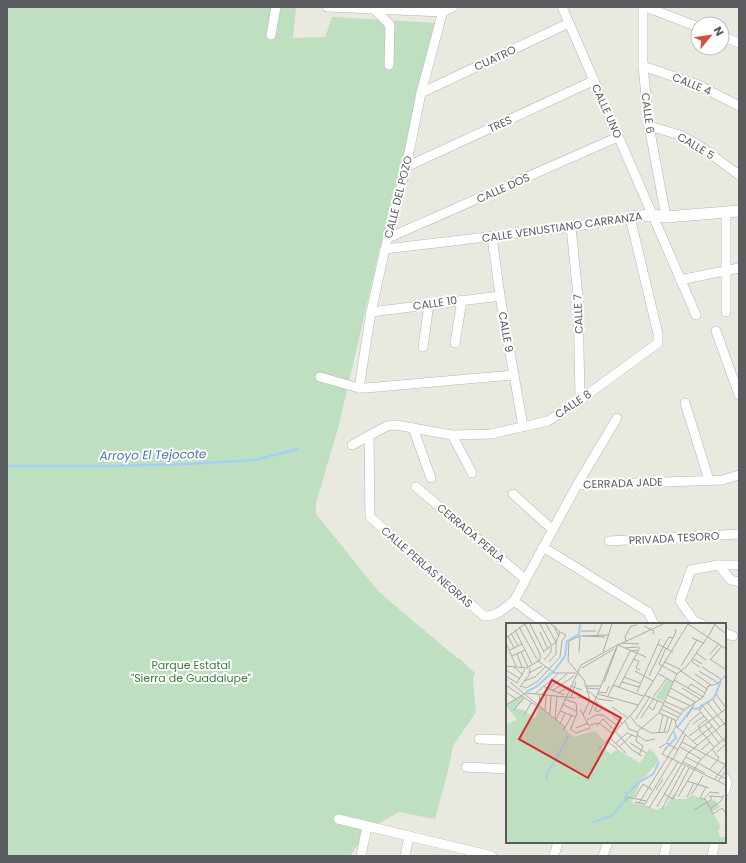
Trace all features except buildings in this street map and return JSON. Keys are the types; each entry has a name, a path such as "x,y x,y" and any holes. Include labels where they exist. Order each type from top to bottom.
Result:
{"street":[{"path":"271,35 276,7"},
{"path":"327,7 374,10 443,10 453,7"},
{"name":"CALLE UNO","path":"562,7 696,316"},
{"path":"644,7 690,24"},
{"name":"CALLE 6","path":"644,7 643,66 649,126 666,217"},
{"path":"374,10 390,25 389,65"},
{"name":"CALLE DEL POZO","path":"358,388 371,312 385,249 406,167 421,93 443,10"},
{"name":"CUATRO","path":"421,93 569,23"},
{"name":"CALLE 4","path":"643,66 698,85 739,106"},
{"name":"TRES","path":"406,167 593,81"},
{"name":"CALLE 5","path":"649,126 680,135 700,146 739,175"},
{"name":"CALLE DOS","path":"388,238 618,137"},
{"name":"CALLE VENUSTIANO CARRANZA","path":"385,249 571,227 630,217 652,215 666,217 739,211"},
{"path":"726,212 726,312"},
{"name":"CALLE 8","path":"352,445 387,426 396,425 452,435 491,434 548,421 580,400 658,342 658,334 630,217"},
{"name":"CALLE 7","path":"571,227 578,296 580,400"},
{"name":"CALLE 9","path":"492,237 500,296 523,426"},
{"path":"680,280 739,268"},
{"name":"CALLE 10","path":"371,312 500,296"},
{"path":"455,343 462,300"},
{"path":"423,347 430,304"},
{"path":"716,331 739,395"},
{"path":"320,377 358,388 514,375"},
{"path":"685,403 710,480"},
{"path":"577,485 618,418"},
{"path":"413,428 431,478"},
{"path":"452,435 472,473"},
{"name":"CALLE PERLAS NEGRAS","path":"369,436 370,517 484,616 490,617 497,614 514,600"},
{"name":"CERRADA JADE","path":"514,600 577,485 722,480 739,475"},
{"name":"CERRADA PERLA","path":"416,487 525,579"},
{"path":"512,494 553,530"},
{"name":"PRIVADA TESORO","path":"609,541 739,534"},
{"path":"543,547 648,612 654,623"},
{"path":"699,623 694,621 680,601 691,570 718,565 739,565"},
{"path":"718,565 731,580 739,582"},
{"path":"514,600 544,623"},
{"path":"479,739 506,740"},
{"path":"466,767 506,770"},
{"path":"338,820 492,856"},
{"path":"361,856 367,826"},
{"path":"405,856 409,836"},
{"path":"554,856 558,843"},
{"path":"603,856 608,843"},
{"path":"664,856 667,843"},
{"path":"712,856 715,843"},
{"path":"451,856 454,847"}],"green space":[{"name":"Parque Estatal \"Sierra de Guadalupe\"","path":"7,7 296,7 293,38 325,37 332,17 437,23 404,154 384,246 380,247 339,425 316,503 316,514 379,592 475,673 473,679 476,712 453,746 435,819 399,812 369,829 350,856 7,856"}],"waterway":[{"name":"Arroyo El Tejocote","path":"7,466 110,466 255,460 298,449"}]}
